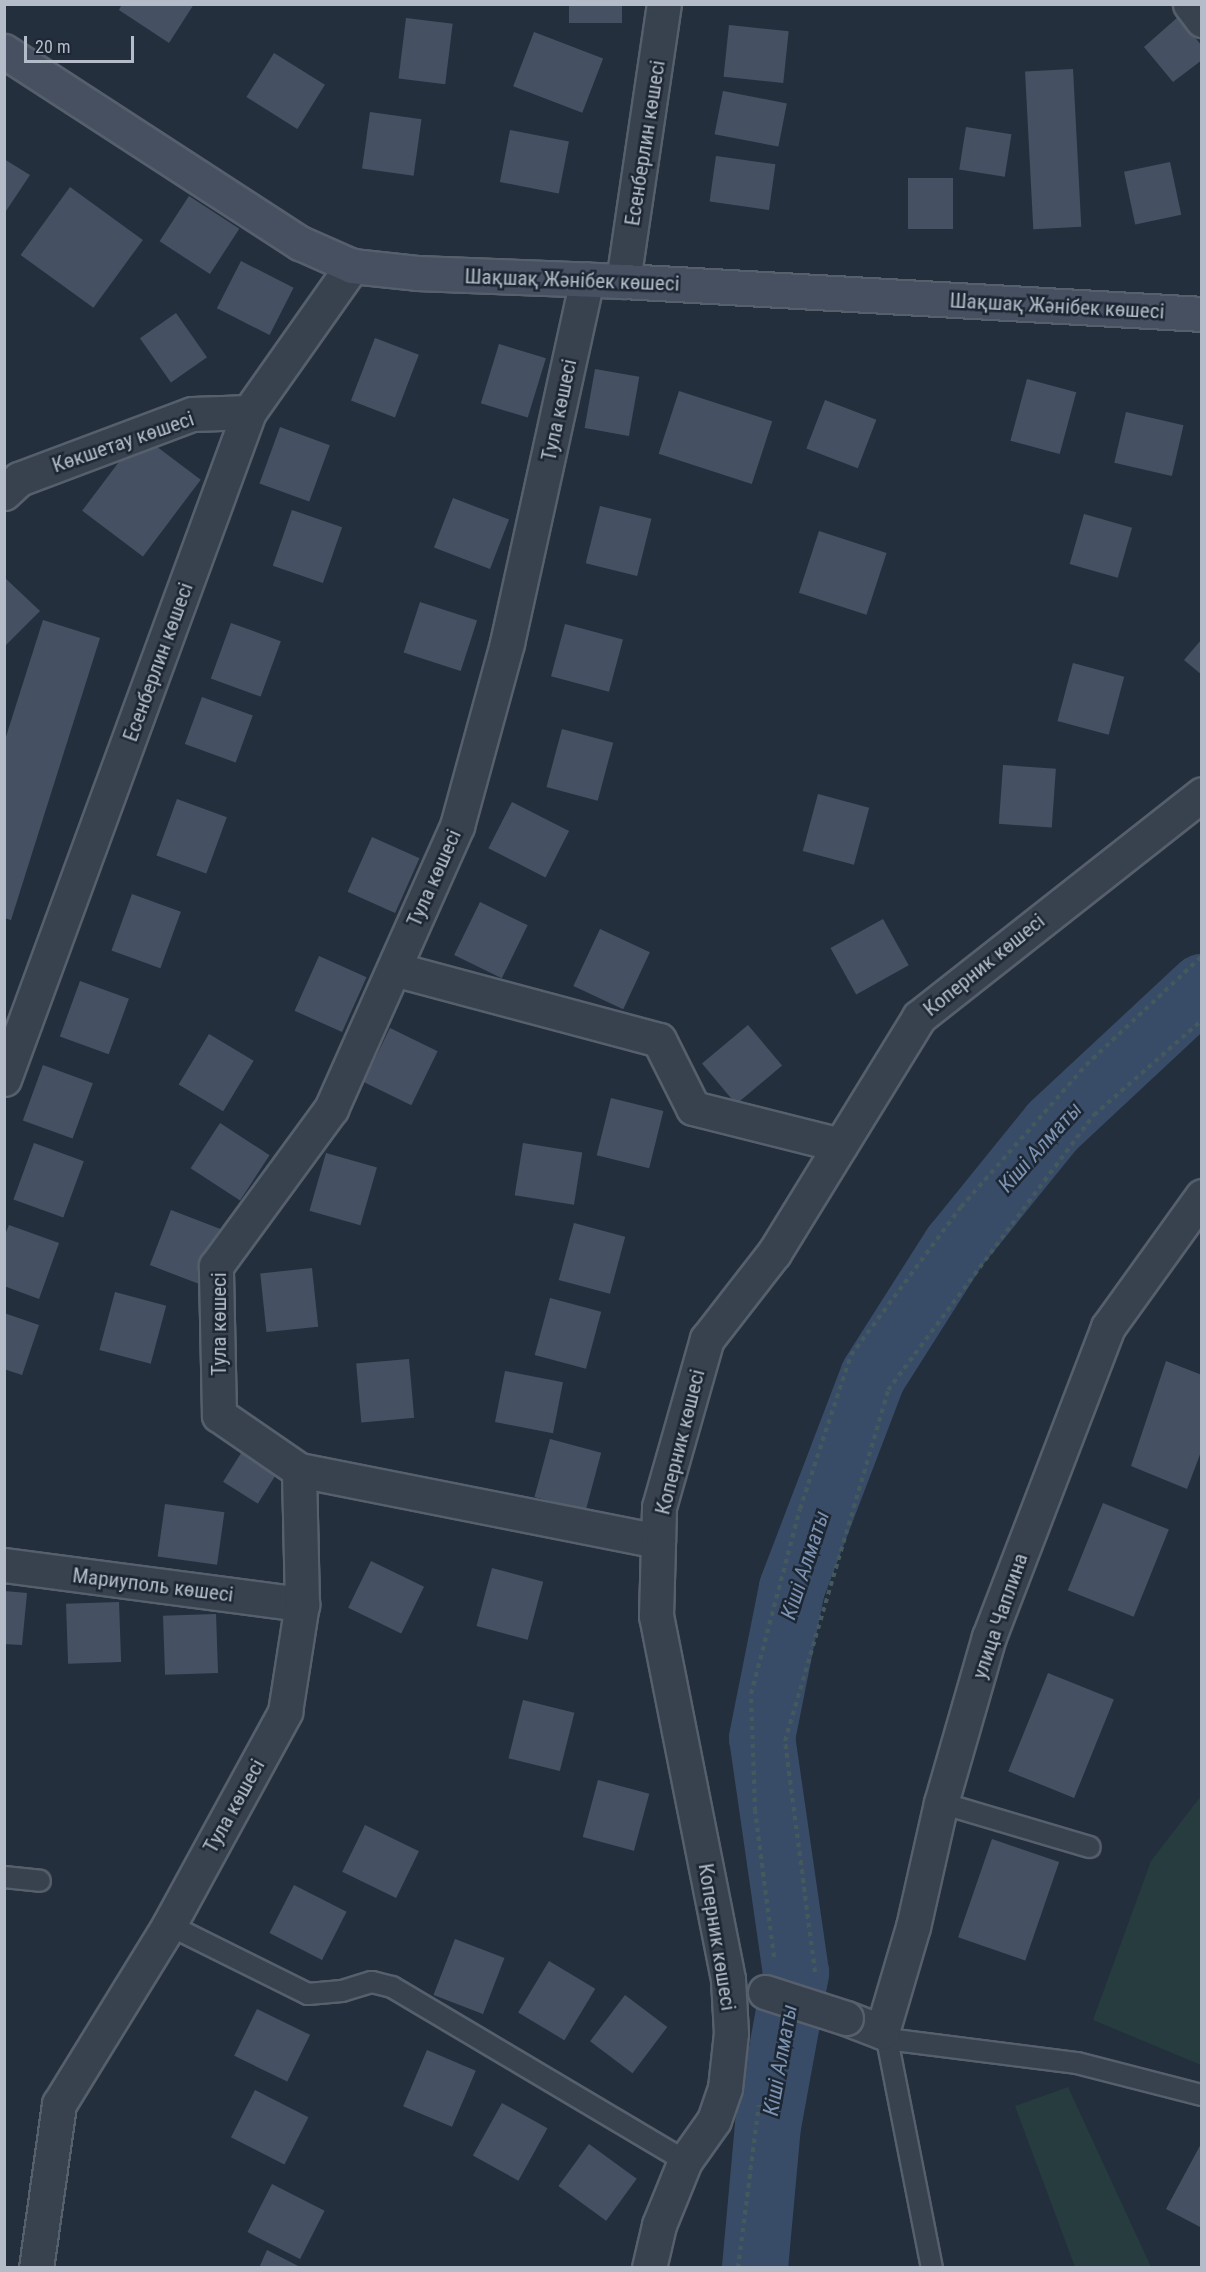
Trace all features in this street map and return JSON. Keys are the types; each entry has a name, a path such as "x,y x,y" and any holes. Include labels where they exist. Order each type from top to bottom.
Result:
{"main road":[{"name":"Шақшақ Жәнібек көшесі","path":"4,51 300,243 352,266 417,273 623,281 1202,314"}],"street":[{"name":"Есенберлин көшесі","path":"623,281 664,4"},
{"path":"1190,4 1202,21"},
{"name":"Есенберлин көшесі","path":"4,1079 249,412 352,266"},
{"name":"Тула көшесі","path":"36,2268 59,2104 169,1925 285,1712 302,1604 299,1470 219,1415 216,1266 331,1109 457,826 507,644 587,280"},
{"name":"Көкшетау көшесі","path":"4,493 19,479 192,414 249,412"},
{"name":"Коперник көшесі","path":"649,2268 659,2225 686,2161 714,2120 725,2088 731,2033 728,1979 656,1616 660,1507 707,1339 774,1253 919,1017 1202,794"},
{"path":"394,969 659,1040 693,1108 840,1145"},
{"name":"улица Чаплина","path":"885,2036 913,1928 940,1803 989,1637 1108,1327 1202,1196"},
{"path":"299,1470 658,1541"},
{"name":"Мариуполь көшесі","path":"4,1565 302,1604"},
{"path":"728,1979 770,1978 885,2036"}],"lane":[{"path":"940,1803 1090,1847"},
{"path":"4,1877 40,1881"},
{"path":"169,1925 308,1994 342,1991 372,1982 392,1987 686,2161"},
{"path":"932,2268 885,2036 1077,2062 1202,2095"}],"path":[{"path":"770,1978 755,1811 751,1694 800,1509 851,1354 962,1207 1079,1073 1202,956"},
{"path":"816,1981 785,1741 888,1390 1094,1115 1202,1020"},
{"path":"738,2268 760,2100"}],"green space":[{"path":"1201,1796 1201,2065 1093,2020 1151,1861"},
{"path":"1068,2087 1151,2267 1075,2267 1015,2106"}],"building":[{"path":"122,4 194,4 169,43 119,10"},
{"path":"569,4 622,4 622,23 569,23"},
{"path":"1178,17 1202,46 1202,60 1173,82 1144,47"},
{"path":"406,18 453,24 445,84 399,79"},
{"path":"729,25 789,31 783,83 724,77"},
{"path":"534,32 603,59 582,113 513,86"},
{"path":"274,53 325,85 297,129 246,97"},
{"path":"1073,69 1081,227 1033,229 1025,72"},
{"path":"723,91 787,103 778,147 715,134"},
{"path":"370,112 421,119 414,176 362,168"},
{"path":"966,127 1011,134 1005,177 959,169"},
{"path":"510,130 569,141 559,193 500,182"},
{"path":"716,156 775,164 769,210 710,202"},
{"path":"4,159 30,175 4,214"},
{"path":"1170,162 1181,215 1135,225 1124,172"},
{"path":"908,178 953,178 953,229 908,229"},
{"path":"70,187 143,240 93,308 21,255"},
{"path":"189,196 239,229 210,274 160,241"},
{"path":"241,261 294,288 270,335 217,308"},
{"path":"176,313 207,357 171,382 140,338"},
{"path":"375,338 419,355 395,417 351,401"},
{"path":"499,344 546,358 528,418 481,403"},
{"path":"595,369 639,377 629,436 585,428"},
{"path":"1027,379 1076,392 1060,454 1010,441"},
{"path":"679,391 772,421 752,484 659,454"},
{"path":"825,400 876,420 858,468 806,449"},
{"path":"1126,412 1183,425 1172,476 1114,463"},
{"path":"280,427 330,445 309,502 259,483"},
{"path":"140,434 201,480 143,556 82,511"},
{"path":"453,498 509,520 490,569 434,547"},
{"path":"600,506 651,519 637,576 586,563"},
{"path":"292,510 342,527 323,583 273,566"},
{"path":"1084,514 1132,528 1118,578 1070,564"},
{"path":"819,531 887,553 866,615 799,593"},
{"path":"4,577 40,611 4,647"},
{"path":"420,602 477,621 461,671 404,652"},
{"path":"43,620 100,638 11,920 4,918 4,743"},
{"path":"231,623 281,641 261,697 211,678"},
{"path":"565,624 623,640 609,692 551,676"},
{"path":"1202,639 1202,675 1184,660"},
{"path":"1073,663 1124,677 1109,735 1057,721"},
{"path":"202,697 253,715 236,762 185,744"},
{"path":"562,729 613,743 598,801 546,787"},
{"path":"1003,765 1056,769 1052,828 999,824"},
{"path":"818,794 869,808 854,865 803,851"},
{"path":"177,799 227,817 206,874 156,855"},
{"path":"512,802 569,831 545,877 488,848"},
{"path":"372,837 420,858 395,913 348,892"},
{"path":"132,894 181,912 160,968 111,950"},
{"path":"480,902 528,925 502,978 454,955"},
{"path":"883,919 909,965 856,994 831,948"},
{"path":"600,929 650,952 623,1009 573,986"},
{"path":"319,956 367,977 342,1032 295,1011"},
{"path":"80,981 129,999 109,1054 60,1036"},
{"path":"748,1025 782,1066 736,1104 702,1064"},
{"path":"390,1028 438,1051 411,1105 364,1082"},
{"path":"209,1034 254,1061 223,1111 179,1085"},
{"path":"43,1065 93,1083 73,1139 23,1120"},
{"path":"611,1098 663,1111 649,1168 597,1155"},
{"path":"220,1123 269,1155 240,1200 191,1168"},
{"path":"34,1143 84,1161 63,1218 13,1199"},
{"path":"523,1143 582,1152 574,1205 515,1195"},
{"path":"326,1153 377,1168 360,1225 309,1211"},
{"path":"171,1210 220,1229 199,1284 150,1265"},
{"path":"574,1223 625,1237 610,1294 559,1280"},
{"path":"9,1225 59,1243 39,1299 4,1286 4,1237"},
{"path":"312,1268 318,1327 266,1332 260,1273"},
{"path":"115,1292 166,1306 151,1364 99,1350"},
{"path":"550,1298 601,1312 586,1369 535,1355"},
{"path":"4,1313 39,1325 22,1375 4,1369"},
{"path":"409,1359 414,1418 361,1422 356,1364"},
{"path":"1166,1361 1202,1375 1202,1449 1187,1489 1131,1466"},
{"path":"505,1371 563,1382 553,1433 495,1422"},
{"path":"550,1439 601,1453 586,1511 534,1497"},
{"path":"248,1442 283,1464 258,1504 223,1482"},
{"path":"1103,1503 1169,1530 1134,1617 1068,1590"},
{"path":"165,1504 224,1512 217,1565 158,1556"},
{"path":"371,1561 424,1587 401,1634 348,1608"},
{"path":"492,1568 543,1582 528,1640 476,1626"},
{"path":"4,1591 27,1593 22,1645 4,1644"},
{"path":"119,1602 121,1662 68,1664 66,1604"},
{"path":"216,1614 218,1673 165,1675 163,1616"},
{"path":"1048,1673 1114,1700 1074,1798 1008,1771"},
{"path":"523,1700 574,1713 560,1771 508,1758"},
{"path":"598,1780 649,1794 634,1851 583,1837"},
{"path":"365,1825 419,1851 396,1898 342,1872"},
{"path":"992,1839 1059,1862 1025,1960 958,1937"},
{"path":"294,1885 347,1912 322,1960 269,1933"},
{"path":"455,1939 504,1958 483,2014 433,1995"},
{"path":"549,1961 595,1989 564,2040 518,2012"},
{"path":"625,1995 667,2027 632,2073 590,2041"},
{"path":"257,2009 310,2035 287,2082 234,2056"},
{"path":"427,2050 476,2071 452,2127 403,2106"},
{"path":"255,2090 308,2117 284,2164 231,2137"},
{"path":"502,2103 547,2128 518,2181 473,2155"},
{"path":"1202,2142 1202,2228 1166,2209"},
{"path":"589,2144 637,2179 606,2221 558,2186"},
{"path":"272,2184 325,2211 300,2259 247,2232"},
{"path":"267,2250 302,2268 259,2268"}],"waterway":[{"name":"Кіші Алматы","path":"755,2268 768,2126 796,1973 762,1738 792,1588 873,1376 955,1247 1053,1126 1202,987"}]}
